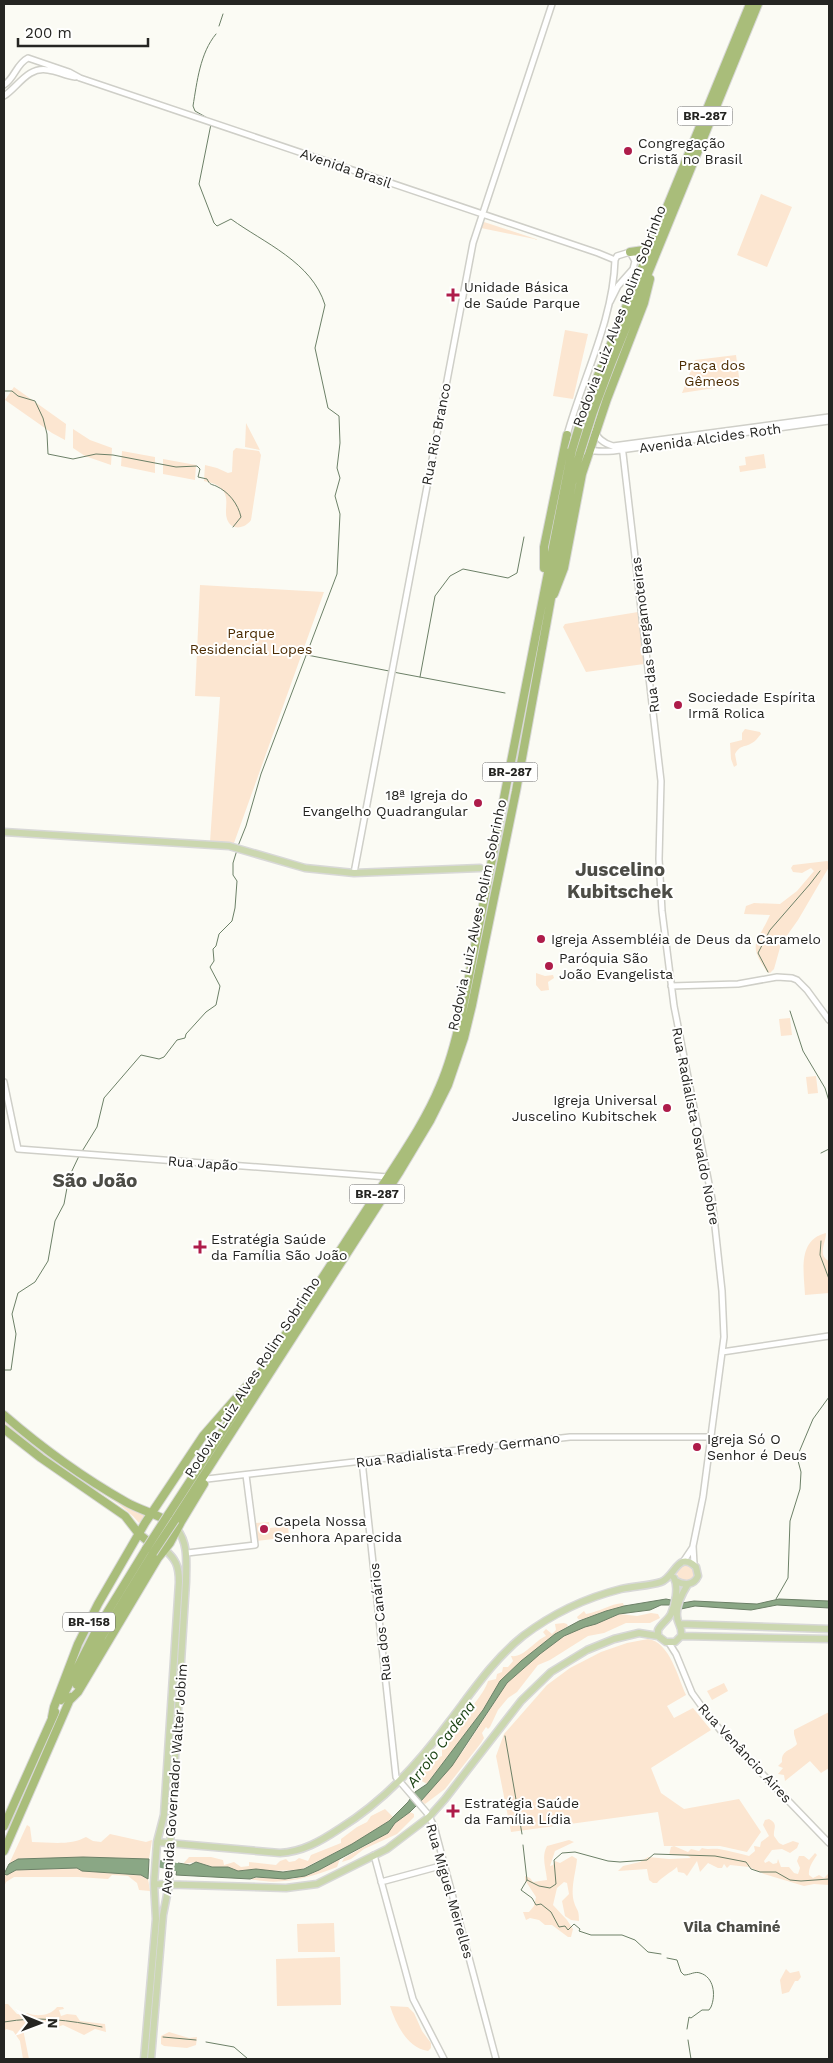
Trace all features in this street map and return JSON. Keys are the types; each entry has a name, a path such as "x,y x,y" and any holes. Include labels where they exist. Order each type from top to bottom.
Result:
{"highway":[{"name":"Rodovia Luiz Alves Rolim Sobrinho","path":"172,1517 262,1370 388,1177 434,1099 454,1045 473,962 558,512 572,450 585,407 750,4"},
{"name":"Rodovia Luiz Alves Rolim Sobrinho","path":"172,1517 272,1369 420,1140 451,1078 472,1005 516,791 572,483 580,453 611,364 758,4"},
{"path":"630,252 644,250 659,228"},
{"name":"BR-287","path":"550,600 556,591 564,568 582,474 607,399 644,303 650,268"},
{"name":"BR-287","path":"544,594 544,547 567,435"},
{"name":"BR-287","path":"177,1529 263,1389 272,1369"},
{"name":"BR-287","path":"140,1534 151,1514 203,1436 262,1370"},
{"path":"4,1415 59,1458 126,1501 169,1521 177,1529"},
{"path":"4,1429 41,1458 120,1511 151,1545 158,1549 164,1549"},
{"name":"BR-287","path":"52,1717 96,1629 172,1517"},
{"name":"BR-158","path":"4,1850 69,1701 78,1692 177,1529"},
{"name":"BR-158","path":"4,1826 52,1717 54,1706 78,1644 98,1604 140,1534"},
{"name":"BR-287","path":"69,1701 102,1636 150,1551"}],"main road":[{"path":"4,832 230,846 305,868 354,873 480,868"},
{"name":"Avenida Governador Walter Jobim","path":"151,2059 163,1915 169,1883 170,1825 186,1553 181,1534 177,1529"},
{"name":"Avenida Governador Walter Jobim","path":"144,2059 156,1919 154,1882 157,1845 164,1815 179,1582 179,1568 164,1549"},
{"path":"157,1845 171,1842 267,1852 285,1852 299,1850 320,1841 356,1819 399,1782 422,1758 491,1668 521,1637 553,1616 581,1602 618,1590 663,1581 673,1572 674,1567 683,1562 694,1564 698,1569 698,1576 695,1581 688,1584 676,1581"},
{"path":"673,1572 678,1596 674,1611 658,1630 658,1636 662,1641 669,1643 680,1638 695,1635 829,1638"},
{"path":"678,1596 688,1584"},
{"path":"674,1611 679,1622 680,1638"},
{"path":"666,1620 829,1629"},
{"path":"154,1882 286,1888 318,1884 398,1842 429,1817 521,1701 551,1672 587,1650 614,1639 639,1634 658,1636"}],"street":[{"name":"Rua Rio Branco","path":"354,873 471,251 481,214 552,4"},
{"path":"4,85 28,58 38,62 34,71 28,74 4,96"},
{"name":"Avenida Brasil","path":"38,62 69,72 76,77"},
{"path":"18,67 22,72 28,74"},
{"name":"Avenida Brasil","path":"34,71 48,70 76,77 616,258"},
{"path":"630,252 635,265 618,286 610,302 616,258 630,252"},
{"path":"615,268 628,274"},
{"name":"Rodovia Luiz Alves Rolim Sobrinho","path":"567,435 594,357 610,302"},
{"path":"576,405 582,419 591,424 595,434"},
{"name":"Avenida Alcides Roth","path":"595,434 604,444 622,447 829,417"},
{"path":"570,423 582,419"},
{"name":"Avenida Alcides Roth","path":"590,451 829,421"},
{"path":"567,435 571,441 590,451"},
{"name":"Rua das Bergamoteiras","path":"622,447 656,727 661,781 661,825"},
{"name":"Rua Radialista Osvaldo Nobre","path":"661,825 660,884 671,986 680,1045 713,1205 724,1337 703,1497 693,1546 694,1564"},
{"path":"671,986 738,984 777,977 792,978 797,980 807,990 829,1020"},
{"name":"Rua Japão","path":"4,1082 18,1149 388,1177"},
{"path":"722,1352 829,1336"},
{"name":"Rua Radialista Fredy Germano","path":"207,1479 570,1437 711,1437"},
{"name":"Rua dos Canários","path":"362,1462 396,1776 399,1782"},
{"path":"186,1553 255,1545 246,1474"},
{"name":"Rua Radialista Osvaldo Nobre","path":"683,1562 693,1546"},
{"path":"676,1654 680,1638"},
{"name":"Rua Venâncio Aires","path":"669,1643 676,1654 692,1693 705,1712 829,1843"},
{"name":"Rua Miguel Meirelles","path":"399,1782 422,1807 434,1826 496,2059"},
{"path":"374,1855 413,1999 444,2059"},
{"path":"381,1882 444,1865"}],"green space":[{"path":"761,194 792,207 767,267 737,255"},
{"path":"484,222 539,240 481,228"},
{"path":"565,330 588,334 573,399 553,396"},
{"name":"Praça dos Gêmeos","path":"736,355 740,384 682,393 695,360"},
{"path":"14,387 66,424 65,440 5,400"},
{"path":"246,423 260,450 245,447"},
{"path":"73,429 90,440 112,448 111,465 85,456 73,448"},
{"path":"236,448 259,451 261,455 251,520 242,527 235,527 229,523 226,512 226,499 222,489 215,484 204,481 205,465 228,473 232,472 233,451"},
{"path":"122,451 155,457 155,473 121,466"},
{"path":"764,454 766,468 740,472 739,466 746,465 745,457"},
{"path":"163,459 196,465 195,480 163,474"},
{"name":"Parque Residencial Lopes","path":"200,585 324,592 234,843 210,842 220,697 195,696"},
{"path":"638,612 644,664 586,672 563,627 565,624"},
{"path":"745,729 760,732 761,734 753,742 741,747 737,751 735,754 737,765 734,767 731,759 730,743 742,740 742,733"},
{"path":"829,862 829,867 798,920 781,944 774,969 770,973 767,972 757,955 756,943 770,915 744,914 746,906 754,903 780,904 797,891 814,871 811,868 802,873 793,872 791,868 793,865"},
{"path":"536,973 545,976 553,975 554,978 548,982 549,990 541,991 536,985"},
{"path":"790,1018 792,1035 781,1036 779,1019"},
{"path":"816,1076 818,1093 808,1094 806,1077"},
{"path":"826,1233 823,1256 829,1261 829,1293 805,1295 804,1258 806,1250 810,1242"},
{"path":"4,1419 122,1502 145,1515 139,1523 120,1505 42,1455 4,1425"},
{"path":"269,1522 270,1528 288,1526 289,1537 257,1541 256,1523"},
{"path":"686,1564 692,1567 695,1573 692,1579 686,1582 680,1579 677,1573 680,1567"},
{"path":"623,1603 624,1606 600,1615 581,1619 577,1617 584,1611 586,1614"},
{"path":"651,1613 658,1614 660,1618 650,1623 626,1623 604,1633 588,1636 550,1660 538,1665 517,1692 508,1698 498,1710 490,1727 488,1729 486,1727 482,1733 484,1738 481,1743 445,1789 425,1804 421,1801 463,1751 507,1683 540,1654 564,1636 585,1626 596,1624 619,1614 637,1616"},
{"path":"564,1623 568,1626 555,1634 500,1681 483,1710 427,1784 420,1780 424,1772 428,1768 431,1770 437,1758 442,1756 442,1747 448,1744 447,1738 451,1732 459,1731 459,1728 464,1724 468,1713 483,1692 488,1681 496,1679 497,1674 502,1672 503,1667 508,1667 513,1661 511,1656 525,1652 546,1636 543,1632 546,1629 552,1634 556,1630 555,1624"},
{"path":"648,1639 656,1642 668,1654 686,1695 667,1706 674,1718 693,1708 711,1730 651,1768 661,1793 684,1809 739,1799 761,1832 747,1852 720,1846 664,1846 658,1812 511,1832 496,1756 504,1734 547,1685 570,1668 601,1652 627,1643"},
{"path":"724,1683 728,1691 712,1700 707,1691"},
{"path":"829,1712 829,1768 821,1773 810,1761 785,1781 784,1775 778,1774 783,1768 778,1766 782,1762 783,1755 797,1744 794,1730"},
{"path":"385,1809 393,1817 389,1821 352,1844 300,1870 270,1871 256,1869 238,1871 228,1867 212,1867 196,1862 183,1864 189,1857 211,1857 223,1860 224,1865 234,1862 241,1867 249,1866 249,1862 276,1865 286,1859 289,1862 299,1858 308,1861 311,1855 341,1843 341,1839 367,1822 371,1816"},
{"path":"410,1812 414,1814 414,1817 397,1834 364,1849 351,1859 342,1862 344,1858 388,1833 395,1823"},
{"path":"769,1819 775,1825 774,1836 779,1843 783,1845 793,1841 799,1843 797,1848 790,1853 782,1849 772,1850 764,1861 765,1863 769,1861 773,1864 777,1863 778,1859 781,1867 789,1867 794,1873 798,1874 800,1868 797,1861 799,1856 804,1856 809,1860 815,1853 817,1855 810,1867 809,1875 813,1878 819,1875 824,1878 829,1873 829,1885 814,1884 804,1886 764,1874 749,1867 730,1865 727,1868 724,1864 722,1868 718,1868 708,1863 700,1872 697,1861 687,1876 684,1873 678,1872 677,1867 657,1883 649,1880 647,1869 618,1871 623,1866 640,1862 648,1857 669,1859 691,1858 688,1856 669,1855 671,1847 674,1846 688,1852 691,1849 699,1851 702,1848 717,1849 749,1856 755,1851 754,1846 760,1847 761,1842 769,1836 763,1825 765,1820"},
{"path":"27,1825 30,1827 32,1842 66,1843 86,1837 93,1841 101,1842 110,1834 146,1842 152,1840 149,1859 30,1858 18,1859 9,1864"},
{"path":"569,1840 574,1842 555,1851 550,1866 555,1861 560,1863 572,1856 577,1859 573,1897 579,1921 571,1920 565,1916 562,1901 569,1894 567,1883 564,1882 557,1888 553,1905 573,1929 571,1937 568,1937 552,1925 545,1925 539,1920 530,1918 526,1920 523,1912 529,1912 534,1906 536,1897 525,1880 525,1876 533,1882 547,1880 544,1858 547,1846"},
{"path":"340,1859 337,1867 295,1880 273,1882 250,1879 260,1877 299,1878"},
{"path":"77,1868 82,1871 141,1875 148,1879 150,1891 139,1890 137,1883 128,1876 112,1875 108,1879 14,1877 6,1882 4,1887 4,1874 7,1875 16,1870"},
{"path":"334,1923 335,1952 298,1952 297,1924"},
{"path":"340,1957 341,2005 277,2006 276,1959"},
{"path":"786,1969 790,1973 799,1971 801,1977 798,1981 795,1981 789,1992 782,1994 780,1980"},
{"path":"4,2004 8,2004 17,2014 25,2015 27,2013 43,2015 57,2007 63,2007 64,2009 59,2010 61,2016 67,2014 76,2015 80,2021 105,2024 106,2032 95,2029 84,2035 63,2025 55,2028 53,2025 37,2022 24,2026 29,2059 23,2059 20,2041 13,2031 6,2029 4,2032"},
{"path":"390,2006 408,2007 414,2013 422,2031 431,2043 431,2048 428,2051 421,2049 408,2040 399,2027"},
{"path":"169,2032 189,2038 197,2037 196,2045 187,2048 164,2046 161,2044 161,2036"}],"shaded area":[{"path":"666,1599 671,1600 670,1605 661,1605 650,1610 619,1614 564,1636 540,1654 507,1683 452,1766 410,1812 395,1823 388,1833 305,1876 285,1879 256,1877 250,1879 176,1875 178,1863 190,1865 196,1862 212,1867 228,1867 238,1871 256,1869 283,1872 304,1869 352,1844 389,1821 415,1792 427,1784 483,1710 500,1681 521,1661 555,1634 579,1621 606,1611"},
{"path":"779,1599 829,1601 829,1608 777,1605 751,1610 695,1606 681,1609 682,1603 694,1601 757,1604"},
{"path":"83,1857 149,1859 148,1879 141,1875 82,1871 77,1868 16,1870 7,1875 4,1874 9,1864 18,1859"}],"waterway":[{"path":"219,26 223,14"},
{"path":"211,120 195,111 193,106 203,59 216,34"},
{"path":"211,124 199,184 214,223 217,226 231,219 286,255 298,265 319,290 325,305 315,348 328,408 339,416 340,443 337,468 340,478 335,496 340,514 337,574 261,774 246,826 238,846"},
{"path":"4,391 12,391 18,396 35,401 43,418 47,434 48,454 73,459 96,454 113,455 176,467 197,466 200,469 198,477 207,479 211,484 229,495 238,508 241,517 233,527"},
{"path":"420,677 435,596 450,576 463,569 508,578 517,573 524,537"},
{"path":"307,655 389,671"},
{"path":"393,672 505,693"},
{"path":"81,1153 97,1127 104,1098 141,1055 159,1059 164,1057 177,1040 185,1038 186,1034 206,1012 216,1005 220,986 210,967 214,961 213,949 216,946 219,934 232,921 237,881 233,875 233,863 237,850"},
{"path":"768,972 758,953 770,930 820,871"},
{"path":"790,1011 803,1051 825,1088 829,1101"},
{"path":"821,1153 829,1149"},
{"path":"4,1370 11,1370 16,1334 12,1314 18,1293 35,1282 48,1261 55,1221 64,1204 69,1177 79,1156"},
{"path":"821,1241 820,1255 829,1279"},
{"path":"776,1599 788,1578 790,1521 800,1489 801,1472 797,1457 813,1419 829,1397"},
{"path":"505,1736 522,1834"},
{"path":"523,1845 527,1880 521,1890 532,1898 536,1905 541,1904 551,1912 559,1927 565,1926 568,1930 574,1924 580,1929 579,1931 591,1935 622,1935 635,1940 648,1952 661,1954"},
{"path":"527,1880 539,1886 550,1888 556,1884 554,1860 562,1853 575,1852 608,1861 620,1862 647,1860 654,1854 715,1856 746,1862 751,1869 760,1872 776,1872 790,1880 829,1879"},
{"name":"Arroio Cadena","path":"162,1864 185,1869"},
{"path":"667,1958 677,1960 684,1975 696,1972 705,1975 713,1987 711,2007 709,2010 702,2010 691,2018 689,2017 687,2029"},
{"name":"Arroio Cadena","path":"4,2022 29,2019 53,2020 78,2022 102,2027"},
{"name":"Arroio Cadena","path":"163,2037 196,2040"},
{"path":"688,2040 691,2059"},
{"name":"Arroio Cadena","path":"206,2042 234,2047 248,2059"}],"place":[{"name":"Congregação Cristã no Brasil","path":"628,151"},
{"name":"Unidade Básica de Saúde Parque","path":"453,295"},
{"name":"Sociedade Espírita Irmã Rolica","path":"678,705"},
{"name":"18ª Igreja do Evangelho Quadrangular","path":"478,803"},
{"name":"Igreja Assembléia de Deus da Caramelo","path":"541,939"},
{"name":"Paróquia São João Evangelista","path":"549,966"},
{"name":"Igreja Universal Juscelino Kubitschek","path":"667,1108"},
{"name":"Estratégia Saúde da Família São João","path":"200,1247"},
{"name":"Igreja Só O Senhor é Deus","path":"697,1447"},
{"name":"Capela Nossa Senhora Aparecida","path":"264,1529"},
{"name":"Estratégia Saúde da Família Lídia","path":"453,1811"}],"district":[{"name":"Juscelino Kubitschek","path":"620,880"},
{"name":"São João","path":"95,1180"},
{"name":"Vila Chaminé","path":"732,1927"}]}
